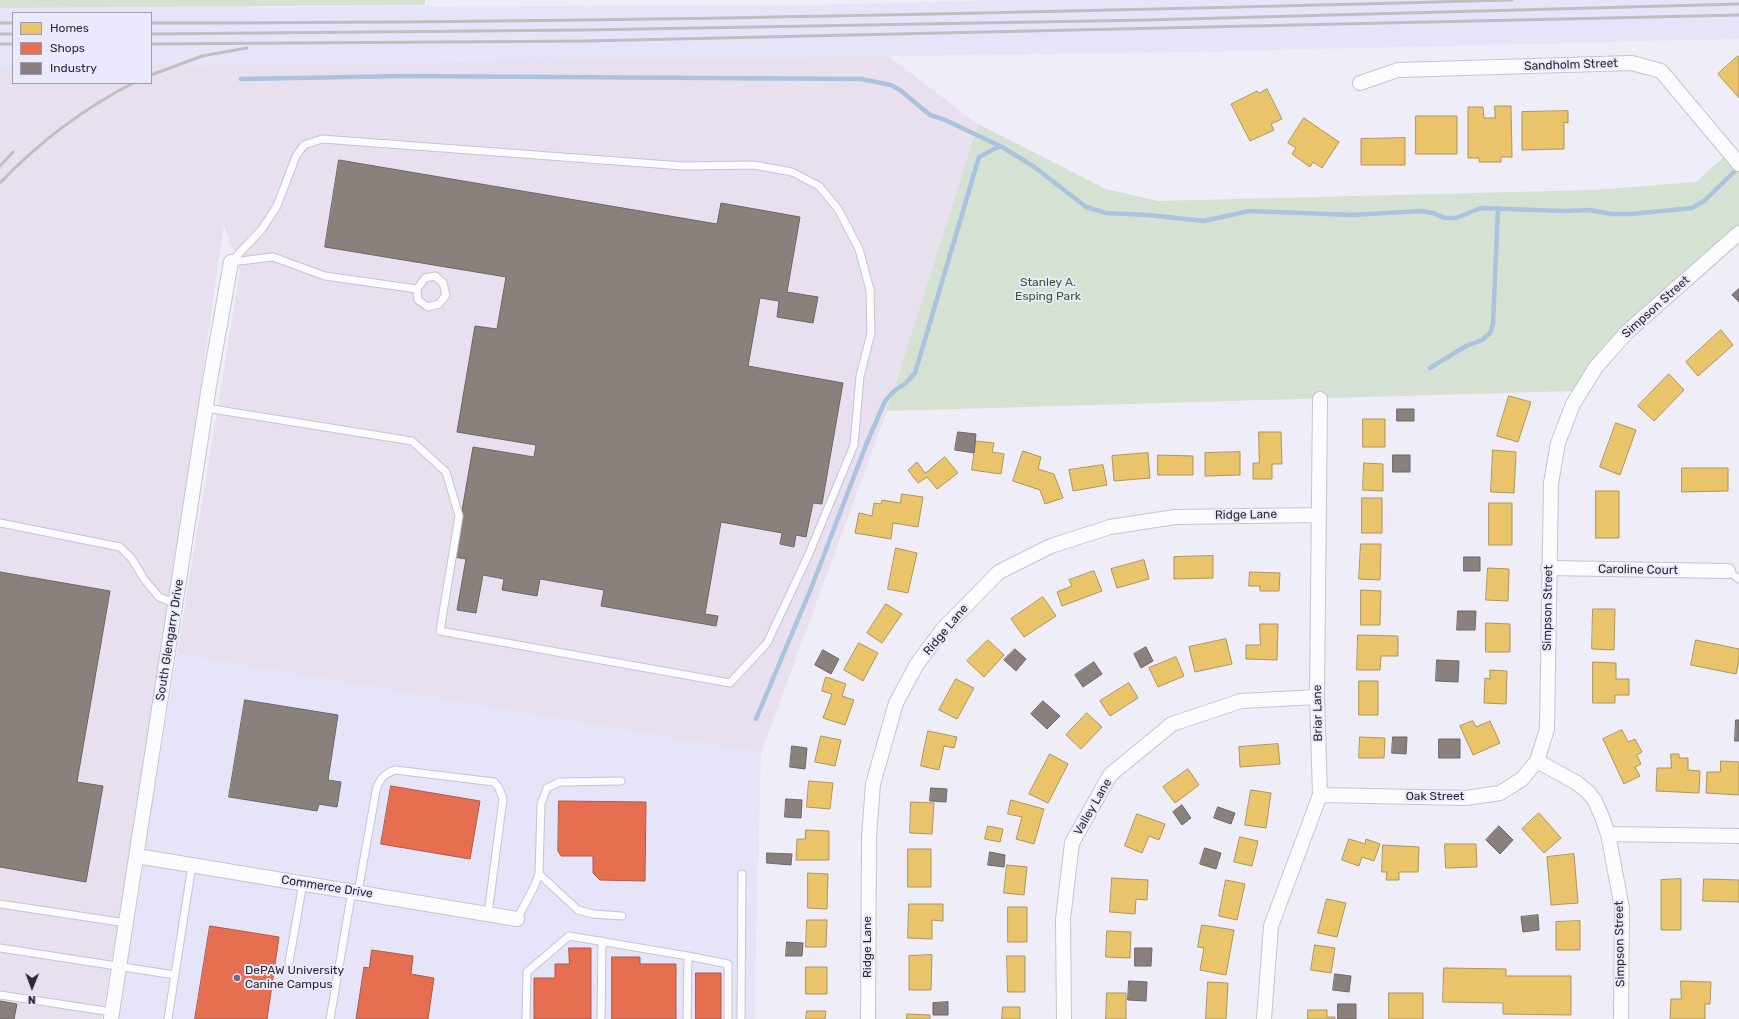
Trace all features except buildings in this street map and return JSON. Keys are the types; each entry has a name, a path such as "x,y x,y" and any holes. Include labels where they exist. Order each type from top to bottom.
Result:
{"street":[{"name":"Sandholm Street","path":"1360,83 1398,70 1632,63 1643,65 1661,71 1739,164"},
{"name":"Simpson Street","path":"1621,1019 1622,908 1608,834 1595,801 1588,792 1537,761 1547,729 1550,483 1558,443 1573,404 1596,367 1627,332 1739,233"},
{"name":"South Glengarry Drive","path":"111,1015 206,408 231,262"},
{"name":"Briar Lane","path":"1264,1019 1271,926 1320,795 1317,698 1320,399"},
{"name":"Ridge Lane","path":"868,1019 869,837 873,784 896,702 917,664 943,629 998,572 1051,546 1110,527 1175,517 1319,515"},
{"name":"Caroline Court","path":"1548,568 1733,575"},
{"name":"Valley Lane","path":"1064,1019 1063,919 1072,843 1110,775 1172,724 1241,701 1317,698"},
{"name":"Oak Street","path":"1320,795 1466,798 1500,793 1522,779 1537,761"},
{"path":"1608,834 1739,836"},
{"name":"Commerce Drive","path":"137,856 517,919"}],"lane":[{"path":"206,408 412,441 446,472 460,516 440,631 730,683 767,643 808,556 854,445 860,376 871,333 870,290 859,249 838,209 819,186 792,172 754,165 683,166 322,140 304,145 296,156 277,206 262,229 231,262"},
{"path":"231,262 274,257 325,276 417,289"},
{"path":"435,276 443,283 446,295 440,304 428,307 418,300 417,289 424,278 435,276"},
{"path":"0,523 120,547 132,559 144,579 159,597 176,604"},
{"path":"330,1019 378,781 386,774 395,770 494,782 499,788 503,799 488,914"},
{"path":"517,919 534,887 539,874 541,804 547,788 560,782 621,781"},
{"path":"168,1019 192,865"},
{"path":"539,874 578,910 593,914 622,916"},
{"path":"741,1019 742,874"},
{"path":"290,962 303,883"},
{"path":"0,904 126,923"},
{"path":"526,1019 527,972 569,936 728,964 728,1019"},
{"path":"601,1019 602,941"},
{"path":"0,948 175,974"},
{"path":"687,1019 688,956"},
{"path":"0,995 111,1015"}],"shaded area":[{"path":"1000,0 1739,0 1739,39 1195,52 152,66 152,12 12,12 12,69 0,69 0,8 816,5"},
{"path":"888,56 978,124 887,411 761,753 177,654 240,271 224,225 163,648 102,1019 0,1019 0,69 12,69 12,84 152,84 152,66"},
{"path":"177,654 761,753 754,1019 118,1019"}],"green space":[{"path":"0,0 425,0 425,5 0,8"},
{"name":"Stanley A. Esping Park","path":"978,124 1106,189 1158,201 1593,190 1696,182 1725,156 1739,172 1739,229 1573,391 887,411"}],"waterway":[{"path":"241,79 404,76 861,79 891,85 900,90 930,115 943,119 1002,147 1033,166 1086,207 1106,213 1148,215 1204,221 1249,211 1353,215 1420,211 1433,213 1445,218 1456,218 1481,208 1562,211 1590,210 1612,214 1631,214 1692,208 1704,201 1734,172"},
{"path":"756,719 812,586 866,445 885,401 915,373 979,157 1000,146"},
{"path":"1430,368 1466,346 1482,340 1490,333 1493,324 1498,208"}],"railway":[{"path":"152,23 321,23 661,19 1002,13 1512,0"},
{"path":"152,34 584,30 1147,20 1739,4"},
{"path":"152,44 586,41 1739,15"},
{"path":"0,23 12,23"},
{"path":"0,34 12,34"},
{"path":"0,44 12,44"},
{"path":"152,75 202,56 247,48"},
{"path":"0,183 30,154 62,127 79,115 131,84"},
{"path":"0,166 13,152"}],"place":[{"name":"DePAW University Canine Campus","path":"237,978"}]}
